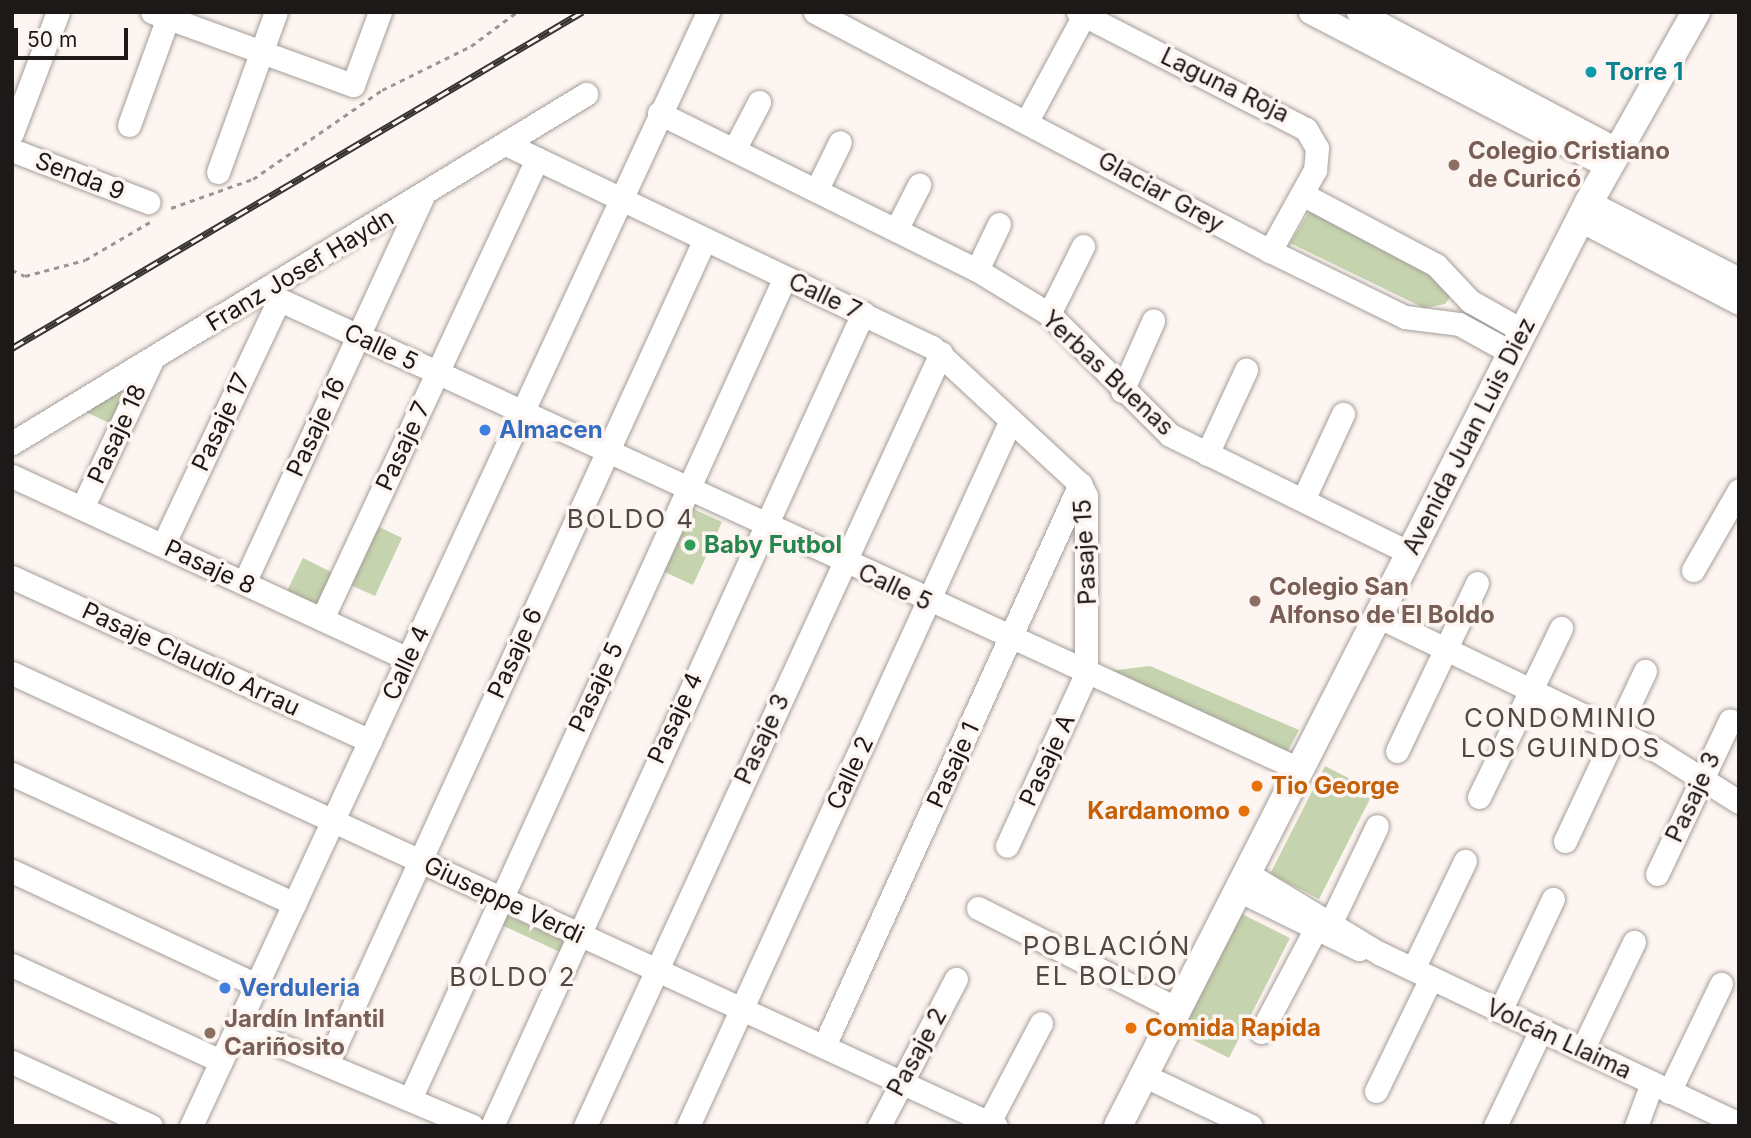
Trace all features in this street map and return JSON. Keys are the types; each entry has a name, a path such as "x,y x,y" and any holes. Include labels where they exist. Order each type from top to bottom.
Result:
{"main road":[{"name":"Avenida Juan Luis Diez","path":"1118,1126 1517,342 1613,159 1696,12"}],"street":[{"path":"12,133 58,12"},
{"path":"218,172 276,12"},
{"path":"129,125 163,14 353,85 380,12"},
{"name":"Calle 4","path":"191,1126 708,12"},
{"name":"Glaciar Grey","path":"816,12 1028,119 1270,251 1405,317 1458,324 1517,342"},
{"path":"1310,12 1613,159"},
{"path":"1358,12 1613,159"},
{"path":"1028,119 1081,14"},
{"name":"Laguna Roja","path":"1081,14 1298,122 1313,138 1317,160 1302,194 1270,251"},
{"name":"Franz Josef Haydn","path":"12,443 152,360 272,296 423,195 586,94"},
{"path":"736,148 759,102"},
{"name":"Yerbas Buenas","path":"659,113 736,148 977,270 1049,314 1122,391 1170,435 1410,552"},
{"path":"817,189 840,142"},
{"name":"Calle 7","path":"506,144 703,243 863,313 941,353 1011,420"},
{"name":"Senda 9","path":"12,150 148,202"},
{"name":"Pasaje 7","path":"322,620 537,159"},
{"path":"896,230 919,185"},
{"path":"1302,194 1436,265 1470,301 1517,342"},
{"name":"Pasaje 16","path":"244,583 423,195"},
{"path":"1585,211 1739,279"},
{"path":"1585,211 1739,303"},
{"path":"977,270 999,223"},
{"name":"Pasaje 6","path":"327,1064 418,860 609,453 703,243"},
{"path":"1049,314 1083,246"},
{"name":"Pasaje 5","path":"410,1100 785,277"},
{"name":"Calle 5","path":"272,296 929,603 1299,769"},
{"name":"Pasaje 17","path":"163,545 272,296"},
{"name":"Pasaje 4","path":"492,1126 577,933 863,313"},
{"path":"1122,391 1153,321"},
{"name":"Pasaje 3","path":"585,1126 941,353"},
{"name":"Pasaje 18","path":"82,508 152,360"},
{"path":"1207,454 1246,370"},
{"path":"1303,500 1343,414"},
{"name":"Pasaje 15","path":"1011,420 1080,484 1086,496 1086,674"},
{"name":"Calle 2","path":"688,1126 1011,420"},
{"name":"Pasaje 8","path":"12,475 408,659"},
{"name":"Pasaje 1","path":"824,1046 1080,484"},
{"path":"1693,570 1739,490"},
{"name":"Pasaje Claudio Arrau","path":"12,577 370,741"},
{"path":"1397,751 1477,583"},
{"path":"1377,616 1530,692 1618,732 1699,782 1739,802"},
{"path":"1479,797 1562,628"},
{"path":"1565,841 1645,671"},
{"name":"Giuseppe Verdi","path":"12,673 991,1125"},
{"name":"Pasaje A","path":"1007,846 1086,674"},
{"name":"Pasaje 3","path":"1657,874 1730,720"},
{"path":"12,774 294,904"},
{"path":"1261,1032 1377,827"},
{"path":"1376,1091 1465,861"},
{"path":"12,871 257,985"},
{"name":"Volcán Llaima","path":"1241,880 1323,926 1739,1124"},
{"path":"1500,1011 1553,899"},
{"path":"978,908 1177,1009"},
{"path":"1582,1050 1634,942"},
{"path":"12,965 221,1061"},
{"name":"Pasaje 2","path":"879,1126 956,979"},
{"path":"1636,1126 1721,984"},
{"path":"991,1125 1041,1023"},
{"path":"237,1027 472,1126"},
{"path":"1495,1126 1541,1030"},
{"path":"12,1062 151,1126"},
{"path":"1143,1075 1245,1125"}],"path":[{"path":"12,270 25,276 85,260 171,208 253,180 382,90 471,46 517,12"},
{"path":"148,202 171,208"}],"green space":[{"path":"1315,203 1451,270 1454,292 1445,304 1424,308 1290,243"},
{"path":"129,386 109,423 86,412"},
{"name":"Baby Futbol","path":"687,506 722,522 693,585 658,569"},
{"path":"371,523 402,538 375,596 344,582"},
{"path":"303,558 333,573 314,611 284,597"},
{"path":"1150,666 1299,730 1282,762 1101,672"},
{"path":"1325,766 1374,791 1319,899 1270,874"},
{"path":"502,914 565,940 560,952 497,923"},
{"path":"1242,914 1290,938 1229,1058 1181,1034"}],"railway":[{"path":"12,348 582,12"}],"place":[{"name":"Torre 1","path":"1591,72"},
{"name":"Colegio Cristiano de Curicó","path":"1454,165"},
{"name":"Almacen","path":"485,430"},
{"name":"Baby Futbol","path":"690,545"},
{"name":"Colegio San Alfonso de El Boldo","path":"1255,601"},
{"name":"Tio George","path":"1257,786"},
{"name":"Kardamomo","path":"1244,811"},
{"name":"Verduleria","path":"225,988"},
{"name":"Comida Rapida","path":"1131,1028"},
{"name":"Jardín Infantil Cariñosito","path":"210,1033"}],"district":[{"name":"BOLDO 4","path":"631,519"},
{"name":"CONDOMINIO LOS GUINDOS","path":"1561,733"},
{"name":"POBLACIÓN EL BOLDO","path":"1107,961"},
{"name":"BOLDO 2","path":"513,977"}]}
